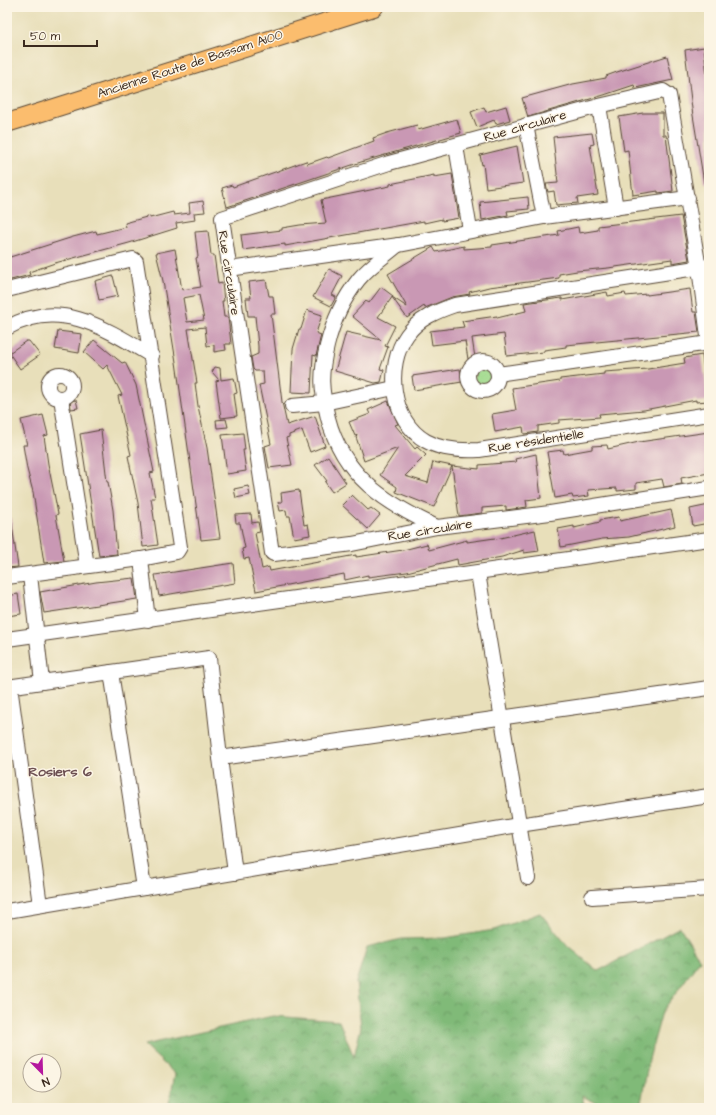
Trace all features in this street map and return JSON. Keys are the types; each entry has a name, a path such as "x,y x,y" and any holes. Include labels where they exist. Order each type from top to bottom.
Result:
{"main road":[{"name":"Ancienne Route de Bassam A100","path":"7,123 374,7"}],"street":[{"name":"Rue circulaire","path":"709,343 704,267 688,198 669,95 667,92 662,91 599,106 389,163 222,218 221,222 272,553 277,555 352,544 437,527 550,513 709,488"},
{"path":"599,106 616,208"},
{"path":"526,125 544,218"},
{"path":"456,146 470,230"},
{"path":"229,269 399,245 470,230 688,198"},
{"path":"399,245 360,278 348,294 336,315 321,374 324,403 332,432 340,451 360,477 393,505 437,527"},
{"path":"7,290 133,259 137,264 180,547 177,552 7,577"},
{"name":"Rue résidentielle","path":"704,267 455,305 441,310 428,316 407,334 400,347 394,369 394,388 400,406 413,430 426,441 454,450 479,450 709,414"},
{"path":"7,328 18,321 64,315 97,324 152,356"},
{"path":"498,374 709,343"},
{"path":"292,406 324,403 394,388"},
{"path":"61,398 87,566"},
{"path":"7,639 709,539"},
{"path":"141,558 148,620"},
{"path":"478,572 528,878"},
{"path":"30,574 42,682"},
{"path":"40,905 8,687 209,658 235,872"},
{"path":"111,672 144,888"},
{"path":"220,758 709,688"},
{"path":"7,911 519,825 709,796"},
{"path":"592,897 709,888"}],"green space":[{"path":"484,366 491,369 494,376 491,383 484,386 477,383 474,376 477,369"},
{"path":"540,913 568,946 598,971 680,927 700,960 662,1012 649,1059 640,1108 598,1108 597,1103 582,1096 585,1108 168,1108 175,1074 144,1045 273,1016 339,1021 354,1057 361,1027 356,982 367,947 402,939 445,938 494,930"}],"building":[{"path":"704,47 709,95 709,183 704,183 692,109 685,50"},
{"path":"667,56 673,80 635,88 634,85 528,117 522,98 573,84 606,78 606,76 617,72"},
{"path":"506,106 510,120 496,124 494,120 477,127 471,112 484,107 486,112"},
{"path":"643,113 663,113 663,135 666,135 673,191 658,193 658,191 633,195 628,150 624,151 619,117"},
{"path":"457,119 461,133 364,161 227,207 222,188 232,185 233,187 306,161 307,164 327,157 328,158 374,141 373,138 387,133 417,125 418,130"},
{"path":"592,133 594,144 590,145 598,195 577,198 578,203 556,205 554,191 548,192 546,184 558,183 553,137"},
{"path":"517,146 523,183 486,188 483,164 482,165 480,155"},
{"path":"452,174 459,218 442,221 442,219 424,223 424,221 285,246 285,244 243,250 241,235 282,230 282,228 300,225 326,223 321,200 390,186 390,184 434,175 434,177"},
{"path":"528,197 529,209 507,211 508,215 482,220 480,202"},
{"path":"203,201 205,212 194,213 195,220 176,223 177,228 55,263 29,272 30,275 7,281 7,258 96,231 97,234 126,227 125,223 150,216 150,218 173,212 174,215 190,213 189,203"},
{"path":"681,216 689,260 672,263 672,259 577,271 559,274 559,278 489,287 469,292 470,294 452,297 425,308 424,306 407,318 392,297 407,307 388,274 433,247 436,252 464,246 464,249 492,247 492,245 559,235 558,231 578,227 579,233 598,230 598,226"},
{"path":"208,231 211,255 214,255 218,284 222,283 224,317 228,317 231,344 225,344 226,350 214,352 214,345 207,346 205,327 188,329 197,383 195,383 198,406 207,448 220,538 201,540 176,362 163,281 156,253 175,249 182,290 201,287 196,258 198,257 195,232","holes":["199,295 204,320 187,322 183,298"]},
{"path":"329,269 342,276 332,295 336,297 331,306 313,297"},
{"path":"113,276 118,296 99,300 95,281"},
{"path":"266,280 269,296 273,296 275,314 271,314 282,402 287,425 315,416 325,446 310,452 302,430 289,435 289,437 286,438 292,465 269,468 265,446 271,444 259,385 264,384 263,371 255,371 253,369 251,357 258,354 258,346 255,316 248,316 246,298 251,298 249,282"},
{"path":"381,287 393,296 378,317 395,326 385,346 388,347 380,369 384,370 381,382 375,383 335,371 346,332 381,340 352,316 366,301 369,303"},
{"path":"690,289 693,312 696,312 699,332 566,345 566,347 544,350 544,352 507,356 504,334 472,338 475,358 468,359 465,341 432,345 430,331 464,327 462,321 497,316 497,318 526,311 524,303 562,298 562,300 607,292 608,296 625,293 626,296 647,295"},
{"path":"307,310 322,315 316,333 321,335 316,356 313,355 311,393 291,392 293,349"},
{"path":"58,331 82,334 79,353 55,349"},
{"path":"94,340 122,363 125,362 136,385 154,472 150,473 155,498 151,498 158,545 143,547 138,503 128,456 131,455 118,396 122,395 107,365 103,369 84,352"},
{"path":"26,341 29,341 40,355 20,369 9,353"},
{"path":"702,355 708,401 696,402 696,400 644,410 599,414 600,417 559,420 559,423 538,426 538,432 524,434 523,427 495,432 492,414 516,410 512,388 560,381 560,379 604,374 604,372 648,369 685,363 684,358"},
{"path":"215,367 220,368 221,380 234,378 237,393 234,394 237,416 221,418 216,381 219,380 212,372"},
{"path":"460,369 462,382 414,390 412,376"},
{"path":"76,400 78,408 71,409 70,401"},
{"path":"388,401 398,424 395,425 415,449 417,447 426,455 405,476 428,483 433,462 452,466 434,507 396,492 397,487 380,475 398,448 364,461 356,437 358,435 355,436 349,422 370,414 368,410"},
{"path":"43,415 48,435 44,436 58,514 56,515 64,561 44,563 33,492 23,445 27,445 21,420"},
{"path":"226,419 228,427 217,428 216,420"},
{"path":"101,430 107,482 113,510 117,554 99,556 80,434"},
{"path":"709,432 709,473 681,478 682,484 664,487 662,479 636,483 636,489 617,491 617,488 588,490 589,496 573,498 572,495 555,498 547,452 563,450 564,454 592,449 592,446 607,445 608,449 639,442"},
{"path":"243,433 245,450 243,450 246,471 227,474 222,435"},
{"path":"536,454 541,498 526,500 527,507 506,510 506,506 482,508 482,513 459,516 452,466 479,469 479,465 516,462 515,459"},
{"path":"328,456 346,483 332,492 325,482 327,481 315,465"},
{"path":"248,486 250,495 236,498 234,489"},
{"path":"299,490 304,525 308,524 310,535 294,538 290,516 287,516 286,510 280,511 278,502 282,502 281,493"},
{"path":"352,495 368,510 371,508 380,515 368,529 342,505"},
{"path":"709,505 709,523 693,526 690,509"},
{"path":"671,510 675,526 629,537 602,539 561,547 558,529 574,526 574,528 600,522 600,520 619,517 620,521"},
{"path":"251,514 252,523 258,522 260,532 255,533 262,569 269,567 270,571 356,555 356,557 403,550 427,544 429,550 467,540 467,542 496,539 535,530 539,551 524,553 524,550 502,557 458,565 457,559 407,572 368,577 368,575 345,580 344,574 256,591 249,558 244,559 242,549 245,548 240,523 236,523 235,515"},
{"path":"7,518 11,518 18,567 7,568"},
{"path":"233,563 235,583 159,596 155,575"},
{"path":"134,578 137,599 44,613 40,592 96,582"},
{"path":"18,594 21,614 7,616 7,596"}],"district":[{"name":"Rosiers 6","path":"60,772"}]}
